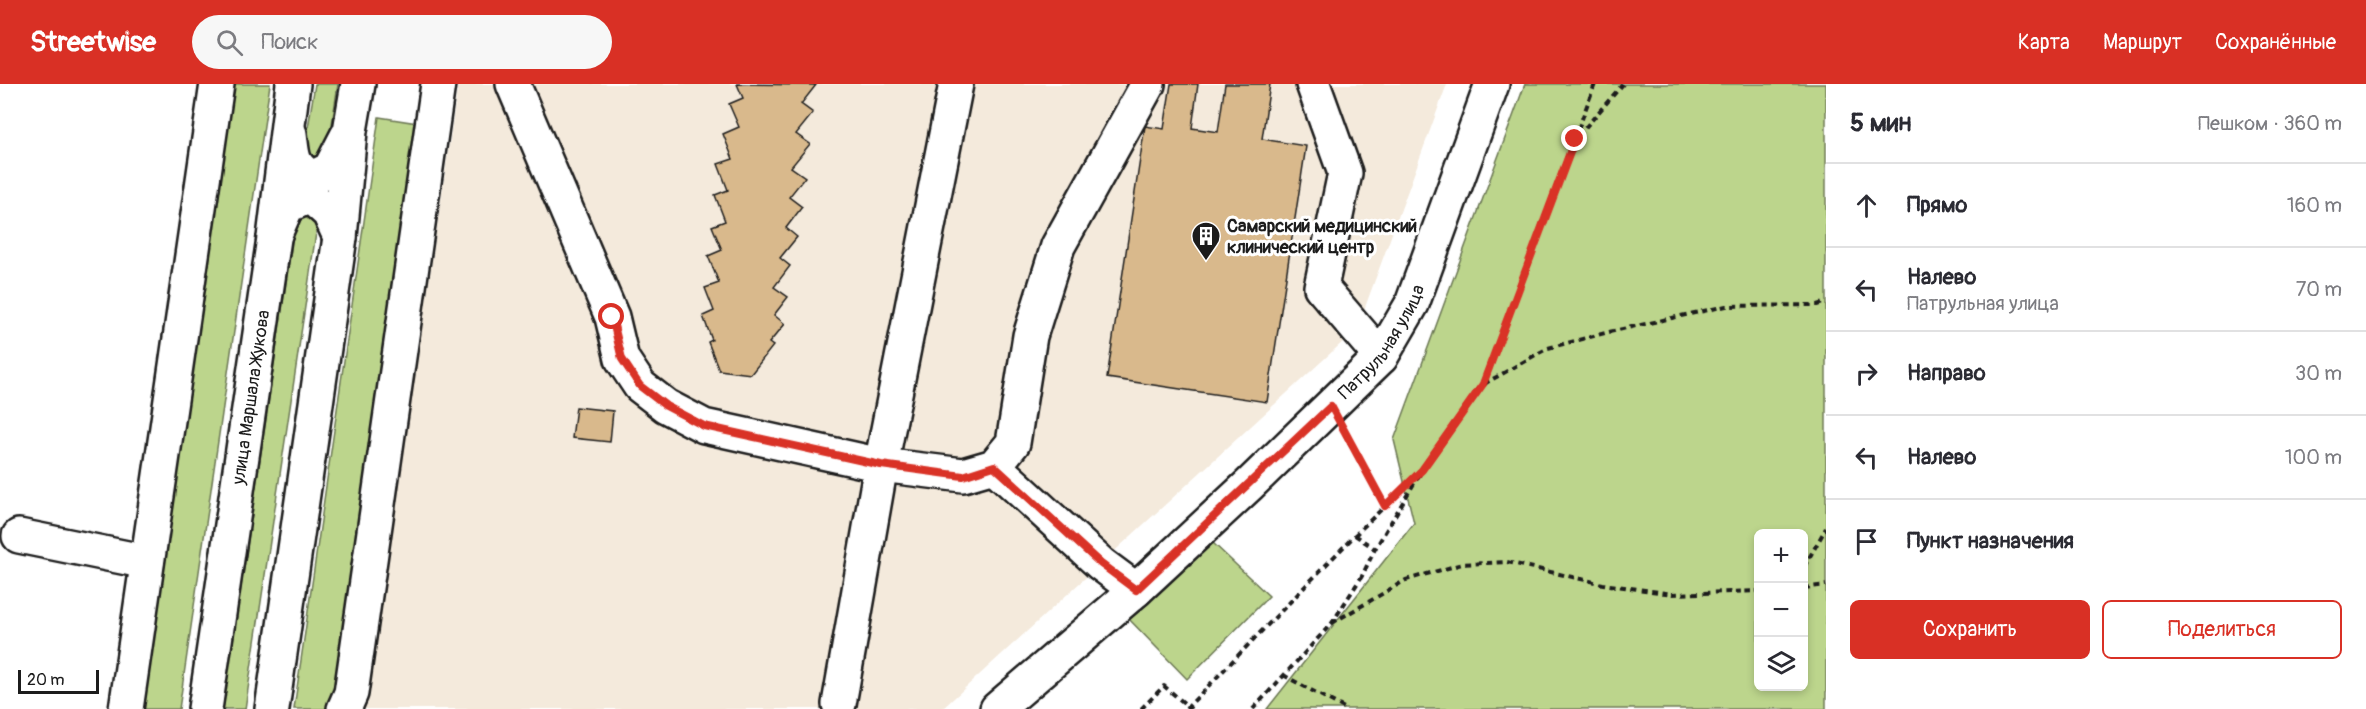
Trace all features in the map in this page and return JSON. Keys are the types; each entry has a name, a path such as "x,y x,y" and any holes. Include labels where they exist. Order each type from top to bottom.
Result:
{"main road":[{"path":"126,709 217,84"},
{"name":"улица Маршала Жукова","path":"205,709 293,84"},
{"path":"272,709 340,237 350,131 358,84"},
{"path":"344,709 351,693 438,84"},
{"path":"513,84 612,317 622,359 640,386 666,406 704,426 881,465 963,476 994,466 1013,443 1030,336 1058,246 1148,84"},
{"path":"838,704 881,465 956,84"},
{"path":"1313,84 1346,173 1321,286 1381,357"},
{"name":"Патрульная улица","path":"997,709 1136,590 1381,357 1412,304 1492,84"},
{"path":"288,117 292,153 297,168 312,178 330,169 350,131"},
{"path":"273,238 288,206 310,196 329,213 340,237"},
{"path":"994,466 1101,564 1136,590"},
{"path":"20,536 147,562"}],"path":[{"path":"1253,709 1332,623 1362,576 1375,549 1422,470 1483,384 1595,84"},
{"path":"1575,139 1623,84"},
{"path":"1483,384 1548,348 1609,332 1726,306 1817,305 1826,302"},
{"path":"1331,406 1385,506"},
{"path":"1142,709 1164,686 1188,708 1355,535 1422,470"},
{"path":"1808,559 1826,528"},
{"path":"1355,535 1375,549"},
{"path":"1332,623 1406,580 1462,564 1506,562 1603,584 1672,594 1754,591"},
{"path":"1808,587 1826,585"},
{"path":"1283,675 1346,709"}],"shaded area":[{"path":"458,84 1447,84 1357,329 942,709 361,709 368,695"}],"green space":[{"path":"231,84 270,84 179,709 139,709"},
{"path":"315,84 338,84 328,151 318,157 308,154 305,147"},
{"path":"1525,84 1826,84 1826,709 1267,709 1414,523 1394,440"},
{"path":"379,117 417,123 333,705 332,709 294,709"},
{"path":"303,214 314,218 317,226 245,709 223,709 295,222"},
{"path":"1212,542 1269,596 1187,679 1127,617"}],"building":[{"path":"737,84 816,85 801,104 813,113 796,134 810,144 791,167 805,177 789,197 802,207 786,228 797,237 780,258 790,266 774,287 788,297 774,315 785,324 769,343 773,346 751,374 719,370 708,342 712,340 703,316 714,311 705,288 719,283 708,256 722,250 712,226 725,221 715,195 728,190 718,164 733,159 723,134 739,127 729,104 743,98"},
{"name":"Самарский медицинский клинический центр","path":"1171,84 1198,84 1192,128 1218,132 1225,84 1270,84 1262,139 1306,146 1267,402 1107,378 1145,126 1164,129"},
{"path":"576,407 613,411 610,442 572,438"}],"place":[{"name":"Самарский медицинский клинический центр","path":"1206,262"}],"route":[{"path":"612,317 622,359 640,386 666,406 704,426 881,465 963,476 994,466 1064,532 1136,590 1331,406 1385,506 1422,470 1483,384 1575,139"}]}
